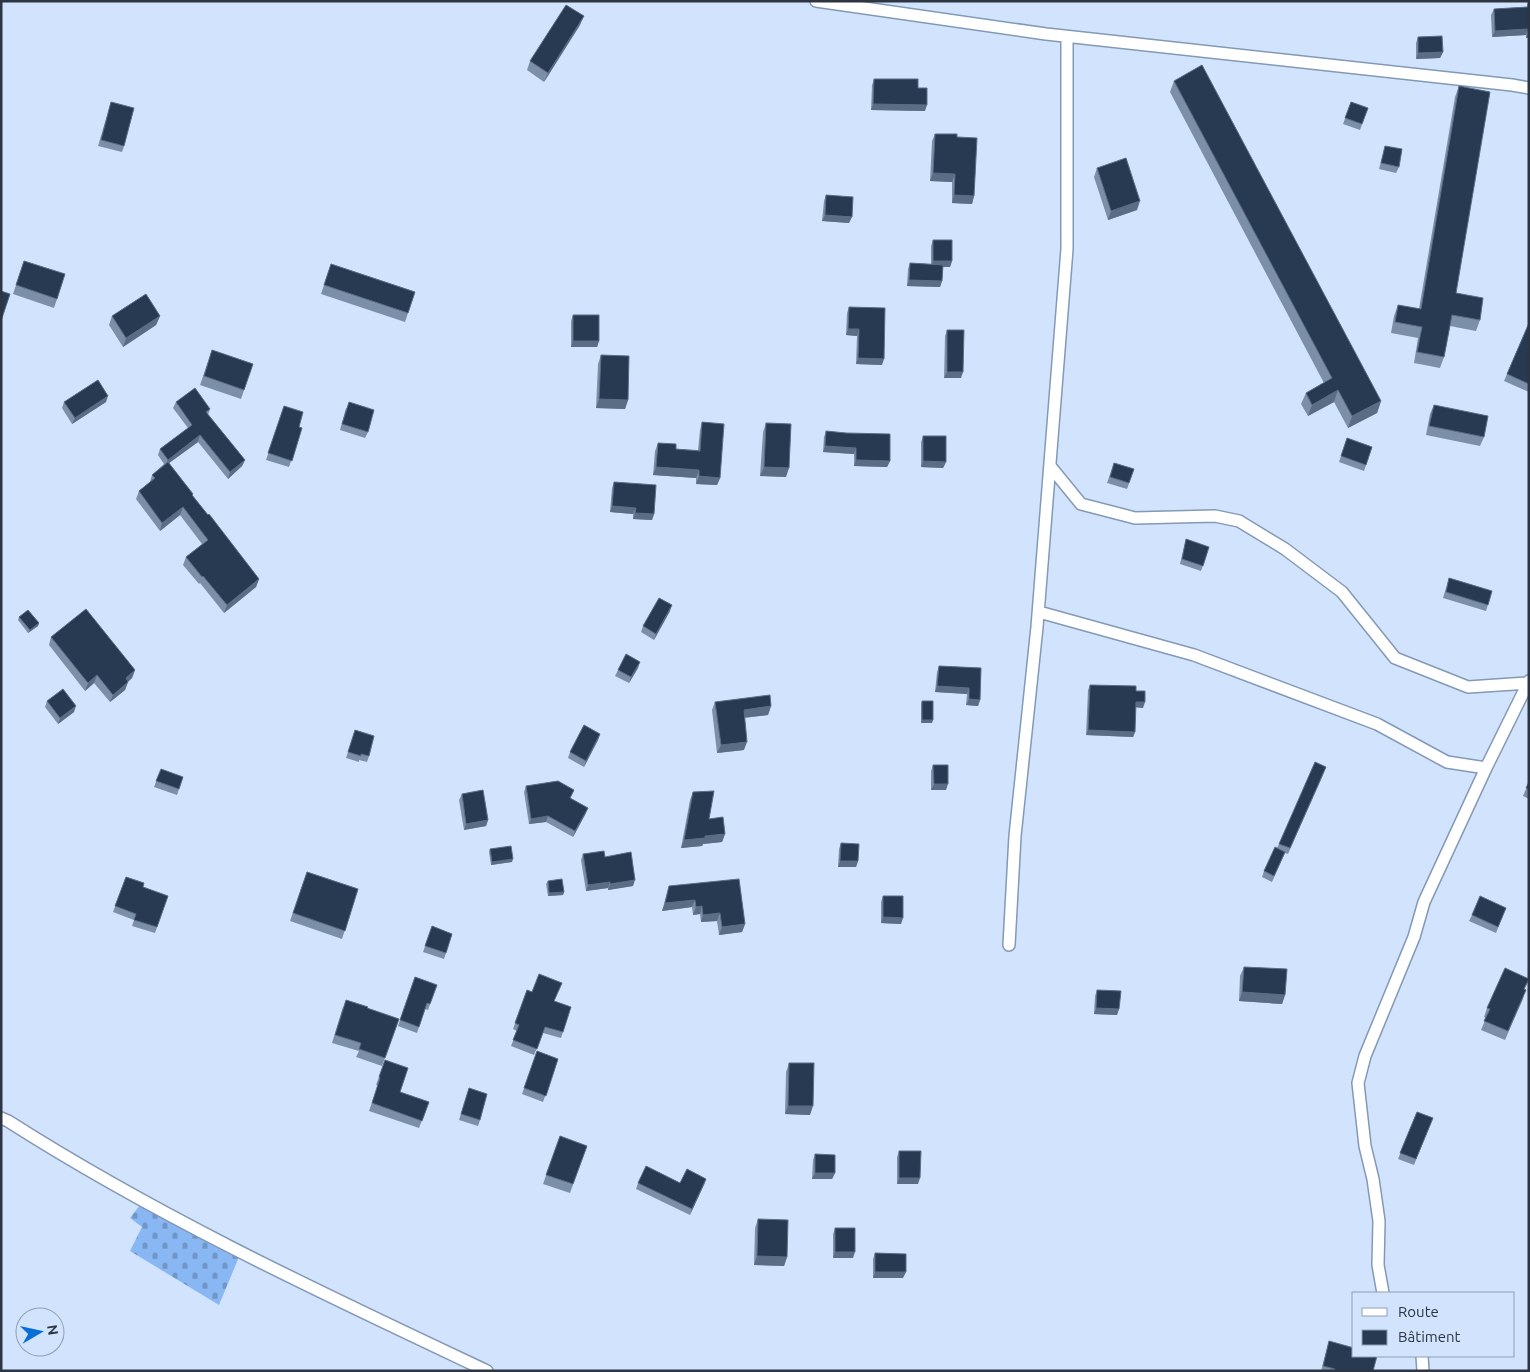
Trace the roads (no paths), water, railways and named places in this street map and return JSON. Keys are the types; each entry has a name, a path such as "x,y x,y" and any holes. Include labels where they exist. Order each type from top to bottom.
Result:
{"street":[{"path":"816,1 1066,36 1529,88"},
{"path":"1009,945 1015,836 1038,612 1067,249 1066,36"},
{"path":"1050,466 1081,504 1135,518 1215,516 1239,521 1285,549 1342,592 1395,658 1468,687 1528,682"},
{"path":"1038,612 1194,655 1377,724 1447,762 1486,768"},
{"path":"1383,1292 1378,1265 1379,1221 1373,1179 1365,1146 1358,1083 1365,1056 1414,936 1424,902 1528,682"},
{"path":"1,1118 161,1211 340,1302 486,1371"},
{"path":"1422,1357 1423,1371"}]}
